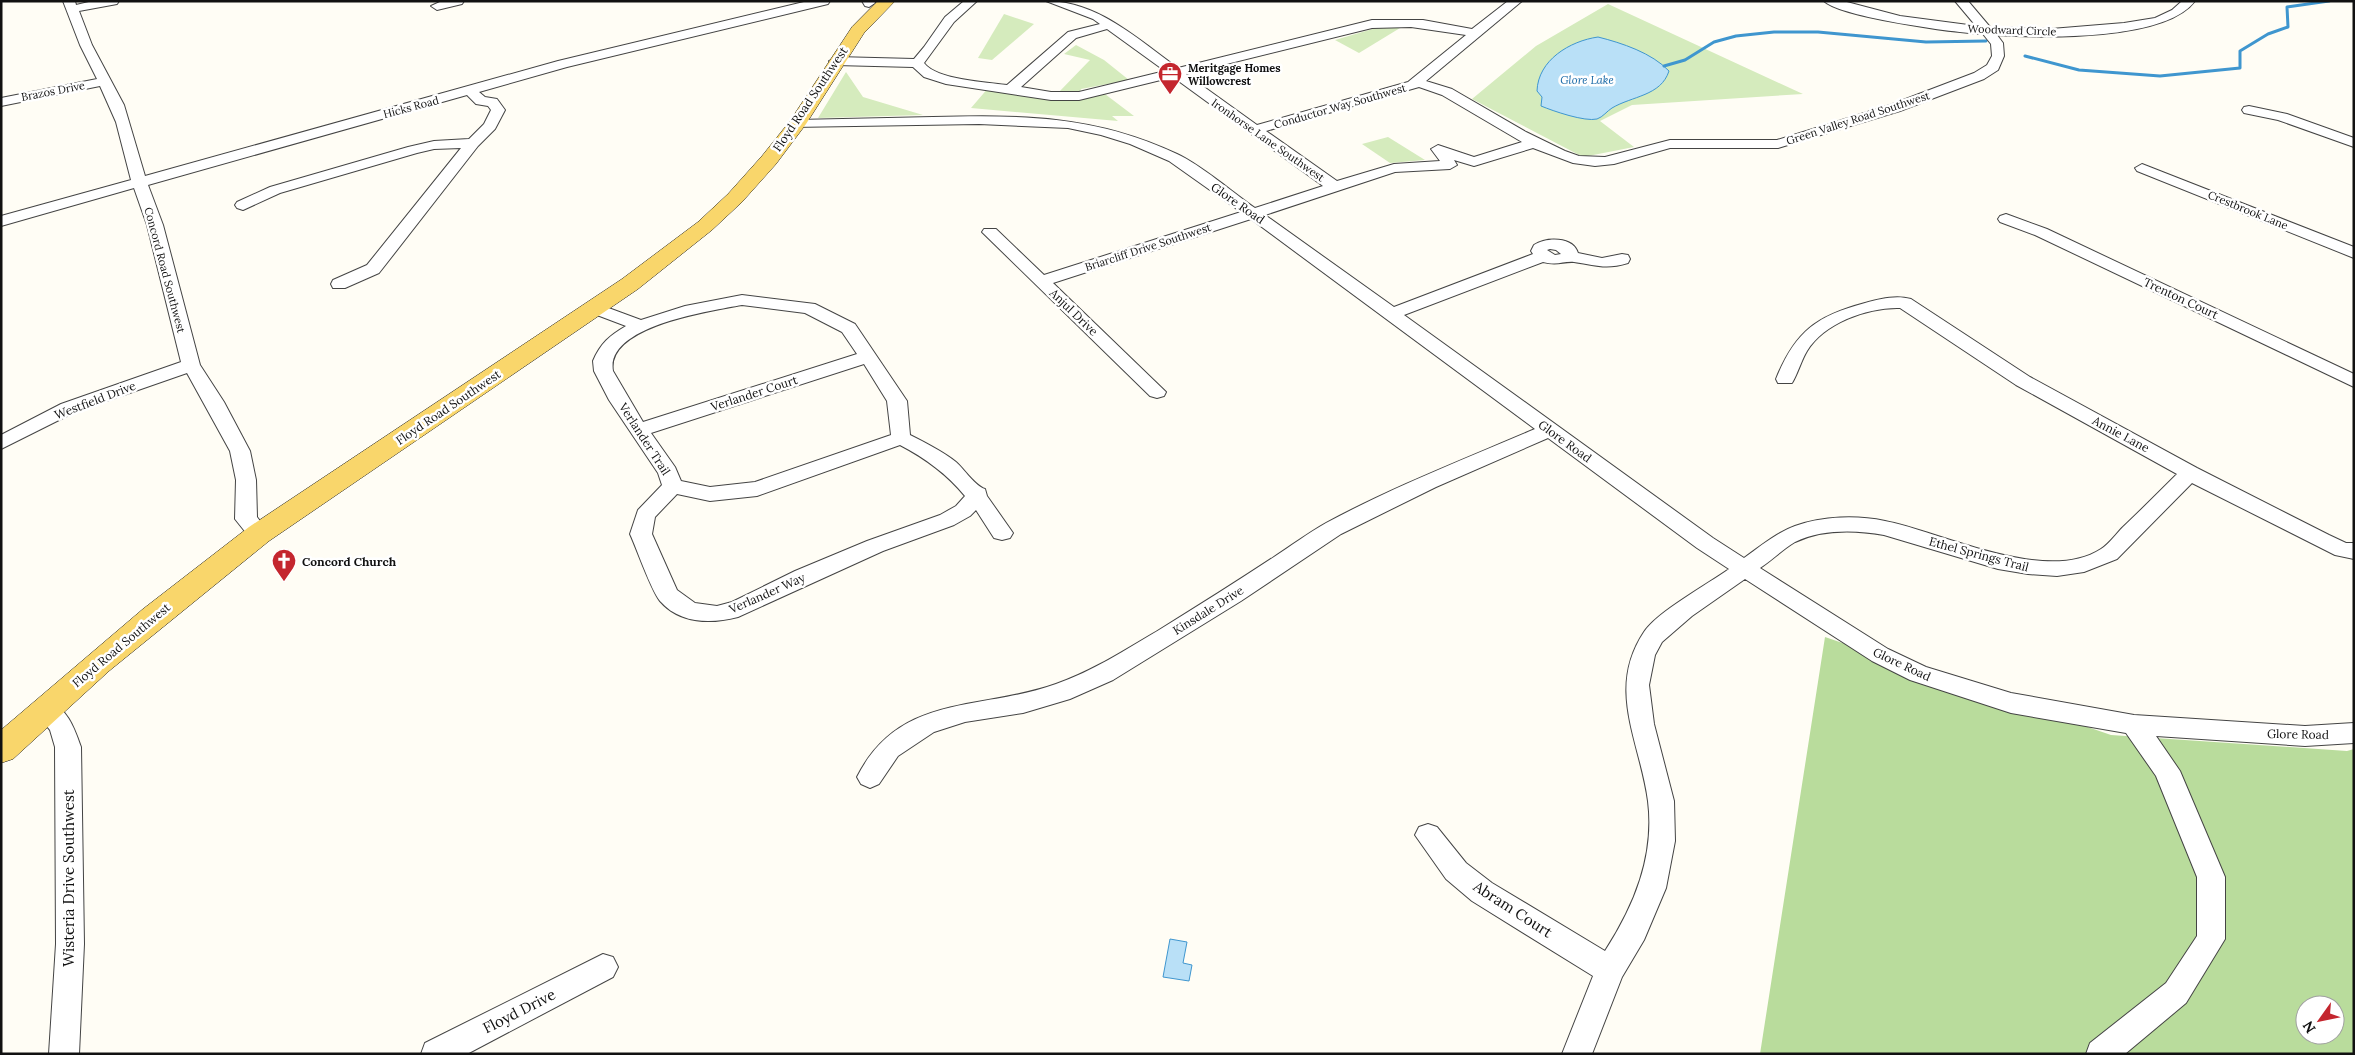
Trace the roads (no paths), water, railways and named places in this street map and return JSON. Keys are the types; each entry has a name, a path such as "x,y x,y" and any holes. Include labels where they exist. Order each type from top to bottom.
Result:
{"main road":[{"name":"Floyd Road Southwest","path":"1,750 45,709 153,617 259,534 595,308 658,264 711,220 769,160 797,124 858,30 887,1"},
{"name":"Floyd Road Southwest","path":"858,30 860,16 869,2"}],"street":[{"path":"70,5 113,1"},
{"path":"437,6 458,1"},
{"path":"836,62 917,63 929,50 949,20 971,1"},
{"name":"Ironhorse Lane Southwest","path":"1052,1 1097,16 1173,73 1333,186"},
{"name":"Conductor Way Southwest","path":"1254,130 1418,83 1470,40 1474,33 1516,1"},
{"name":"Woodward Circle","path":"1830,1 1894,18 2025,32 2104,29 2162,19 2180,11 2189,1"},
{"name":"Green Valley Road Southwest","path":"1418,83 1449,92 1536,142 1563,155 1594,162 1614,159 1670,144 1778,144 1895,108 1979,76 1993,67 1998,56 1997,44 1961,1"},
{"name":"Hicks Road","path":"1,221 609,53 824,2"},
{"name":"Concord Road Southwest","path":"70,5 86,45 105,81 123,122 140,183 155,225 178,323 192,364 240,451 246,480 246,519 259,534"},
{"path":"917,63 921,69 933,76 1051,96 1078,96 1372,24 1399,21 1425,23 1474,33"},
{"path":"1011,89 1072,35 1109,25"},
{"name":"Brazos Drive","path":"1,102 105,81"},
{"path":"488,86 495,98 492,102"},
{"path":"339,284 373,269 473,143 490,126 498,110 492,102 481,101 470,91"},
{"path":"2249,110 2282,117 2354,143"},
{"name":"Glore Road","path":"797,124 979,120 1068,124 1104,131 1135,141 1174,158 1254,214 1705,543 1872,650 1918,674 2011,703 2134,725 2305,736 2354,734"},
{"name":"Briarcliff Drive Southwest","path":"1042,281 1254,214 1333,186 1394,168 1450,165 1438,149 1474,162 1536,142"},
{"path":"243,205 275,190 413,150 434,145 473,143"},
{"name":"Crestbrook Lane","path":"2142,168 2354,253"},
{"name":"Trenton Court","path":"2006,219 2041,232 2354,381"},
{"name":"Anjul Drive","path":"990,232 1157,392"},
{"path":"1392,314 1544,256 1560,260 1570,256 1599,263 1609,263 1622,259"},
{"name":"Annie Lane","path":"1785,379 1800,344 1817,328 1894,293 1971,348 2023,381 2190,473 2321,540 2343,550 2354,551"},
{"path":"595,308 638,325 721,303 742,300 809,308 834,319 849,328 897,401 901,438 927,450 946,462 978,494 1002,533"},
{"name":"Verlander Trail","path":"638,325 619,335 606,348 602,362 609,384 668,472 673,486 710,494 757,488 901,438"},
{"name":"Verlander Court","path":"640,430 868,357"},
{"name":"Westfield Drive","path":"1,443 68,408 192,364"},
{"name":"Kinsdale Drive","path":"870,776 889,749 925,725 948,716 1033,700 1061,692 1105,674 1233,595 1333,529 1429,482 1549,430"},
{"name":"Ethel Springs Trail","path":"1577,1054 1610,970 1634,931 1652,888 1662,841 1661,801 1642,724 1637,685 1642,656 1653,636 1678,615 1786,538 1825,526 1850,524 1886,528 1999,561 2038,569 2072,568 2096,561 2109,554 2190,473"},
{"name":"Verlander Way","path":"673,486 645,515 641,534 668,595 689,611 717,614 738,609 803,577 875,546 947,520 963,511 978,494"},
{"name":"Wisteria Drive Southwest","path":"45,709 60,725 68,747 70,944 64,1054"},
{"path":"2101,1054 2176,993 2211,939 2211,877 2167,771 2134,725"},
{"name":"Abram Court","path":"1428,834 1456,871 1482,892 1610,970"},
{"name":"Floyd Drive","path":"436,1054 603,967"}],"water":[{"name":"Glore Lake","path":"1598,37 1617,42 1654,59 1669,71 1665,79 1653,91 1612,108 1597,119 1577,118 1541,106 1542,97 1537,91 1543,70 1549,61 1557,54 1577,43"},
{"path":"1170,939 1187,942 1183,963 1192,965 1189,981 1163,977"}],"waterway":[{"path":"2025,56 2079,70 2160,76 2240,68 2240,51 2268,34 2288,27 2287,7 2329,1"},
{"path":"1664,66 1685,60 1714,42 1736,36 1774,32 1818,32 1926,42 1986,41"}],"place":[{"name":"Meritgage Homes Willowcrest","path":"1170,95"},
{"name":"Concord Church","path":"284,582"}]}
